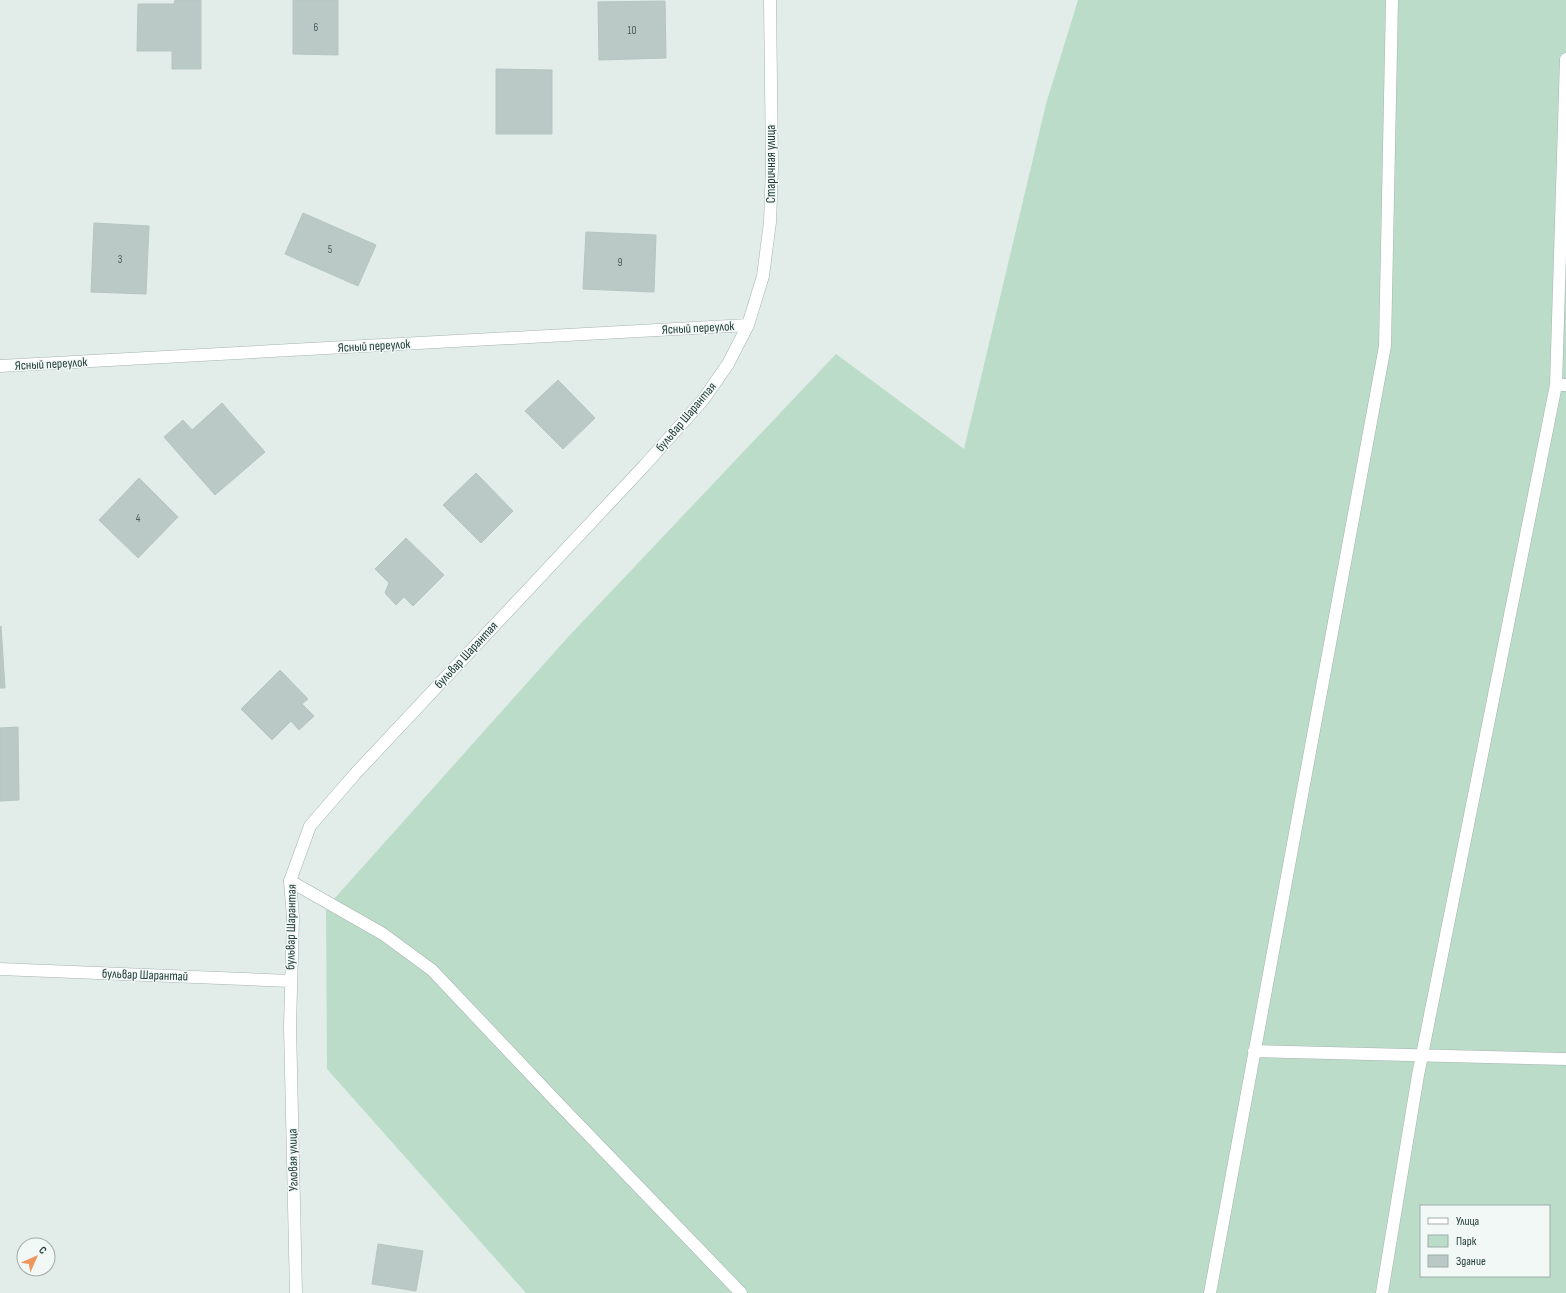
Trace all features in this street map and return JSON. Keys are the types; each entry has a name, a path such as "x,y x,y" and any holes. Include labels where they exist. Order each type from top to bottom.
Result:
{"street":[{"name":"Старичная улица","path":"748,325 763,276 770,222 772,167 770,0"},
{"path":"1210,1293 1385,346 1392,0"},
{"path":"1382,1293 1418,1075 1561,385 1566,59"},
{"name":"Ясный переулок","path":"0,366 748,325"},
{"name":"бульвар Шарантая","path":"290,1026 290,980 293,917 290,881 310,826 355,774 639,472 703,400 728,364 748,325"},
{"path":"290,881 383,934 432,970 554,1100 741,1293"},
{"name":"бульвар Шарантай","path":"0,969 290,980"},
{"name":"Угловая улица","path":"290,1026 296,1293"},
{"path":"1254,1052 1566,1059"}],"green space":[{"path":"1078,0 1566,0 1566,1293 526,1293 327,1069 326,908 569,636 836,354 964,449 1046,104"}],"building":[{"path":"175,0 201,0 201,69 172,69 172,51 137,51 138,4 174,4"},
{"path":"293,0 338,0 338,55 293,54"},
{"path":"665,1 666,58 599,60 598,2"},
{"path":"496,69 552,70 552,134 496,134"},
{"path":"303,213 376,245 358,286 285,254"},
{"path":"94,223 149,226 146,294 91,292"},
{"path":"586,232 656,235 654,292 583,289"},
{"path":"558,380 595,418 563,449 525,411"},
{"path":"222,403 265,452 215,495 164,437 183,420 192,430"},
{"path":"476,473 513,511 481,543 443,505"},
{"path":"139,478 178,517 138,558 99,520"},
{"path":"406,538 444,575 413,606 404,597 396,605 385,593 389,583 375,569"},
{"path":"1,626 5,688 0,688"},
{"path":"280,670 308,699 302,704 314,716 299,730 291,721 272,740 241,709"},
{"path":"18,727 19,800 0,801 0,728"},
{"path":"378,1244 423,1251 416,1291 372,1284"}]}
